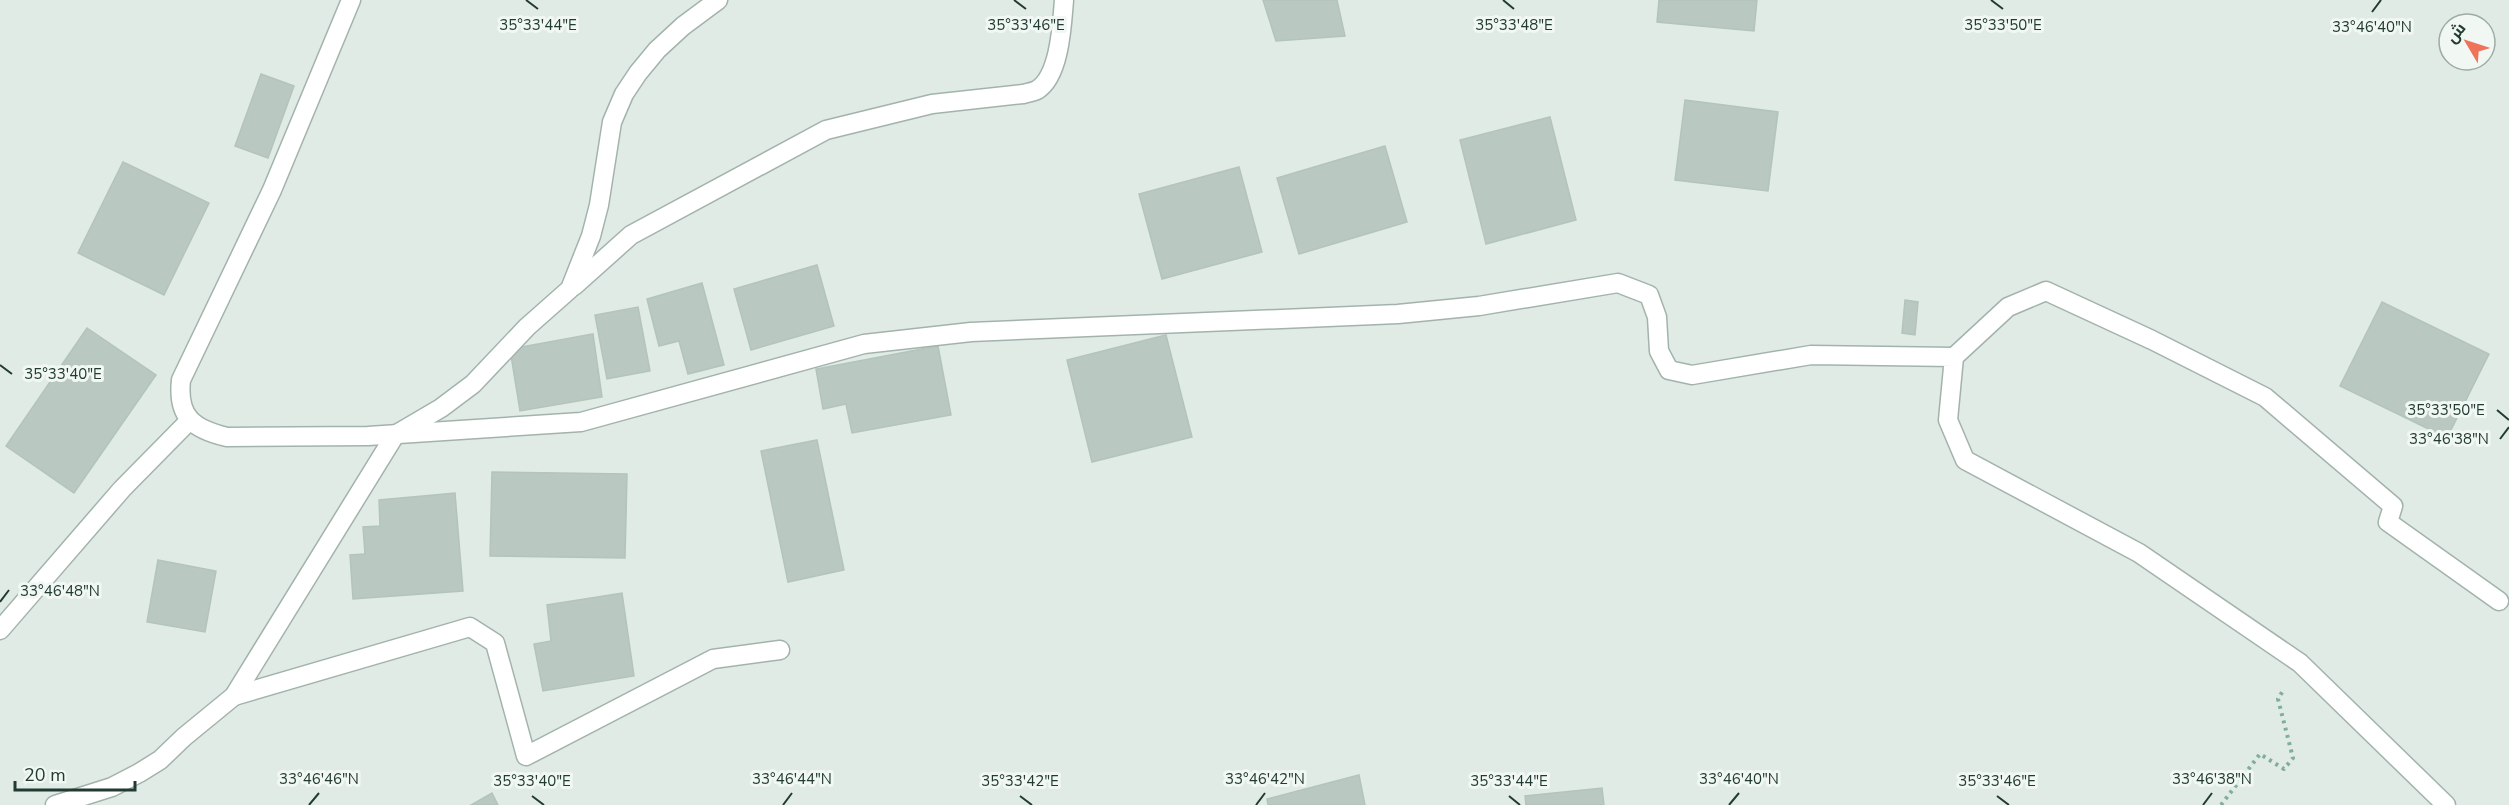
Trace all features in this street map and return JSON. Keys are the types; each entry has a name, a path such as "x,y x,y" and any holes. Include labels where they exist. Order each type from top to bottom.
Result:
{"street":[{"path":"351,0 272,190 181,380 179,398 183,411 189,421 207,432 227,437 395,435 581,422 864,344 971,332 1398,314 1479,306 1618,283 1649,295 1657,317 1659,351 1669,370 1692,375 1811,355 1954,357"},
{"path":"570,289 591,236 599,205 612,122 624,94 638,72 657,50 683,26 718,0"},
{"path":"55,805 112,787 146,769 160,760 234,696 395,435 441,408 473,384 527,327 632,235 826,130 932,104 1023,94 1037,90 1054,64 1059,45 1064,0"},
{"path":"2446,805 2300,663 2139,553 1965,460 1948,420 1954,357 2008,307 2046,291 2152,340 2265,397 2393,506 2388,522 2499,601"},
{"path":"0,630 122,489 189,421"},
{"path":"234,696 470,627 495,643 526,756 713,659 780,650"}],"path":[{"path":"2221,805 2260,754 2284,770 2293,758 2278,699 2300,663"}],"building":[{"path":"1263,0 1337,0 1345,36 1276,41"},
{"path":"1659,0 1757,0 1754,31 1657,22"},
{"path":"261,74 294,86 268,158 235,146"},
{"path":"1685,100 1778,112 1768,191 1675,180"},
{"path":"1550,117 1576,220 1486,244 1460,140"},
{"path":"1385,146 1407,222 1299,254 1277,178"},
{"path":"123,162 209,203 164,295 78,253"},
{"path":"1239,167 1262,252 1162,279 1139,194"},
{"path":"817,265 834,326 751,350 734,289"},
{"path":"702,283 724,365 688,374 679,341 659,346 647,299"},
{"path":"1905,300 1918,302 1915,335 1902,333"},
{"path":"2382,302 2489,354 2447,438 2340,386"},
{"path":"638,307 650,371 607,379 595,315"},
{"path":"87,328 156,375 74,493 6,446"},
{"path":"593,334 602,397 520,411 510,349"},
{"path":"1166,335 1192,437 1092,462 1067,360"},
{"path":"938,346 951,415 852,433 846,404 823,409 816,369"},
{"path":"817,440 844,570 788,582 761,451"},
{"path":"492,472 627,474 625,558 490,556"},
{"path":"455,493 463,591 353,599 350,555 365,554 363,527 380,526 379,500"},
{"path":"158,560 216,571 205,632 147,622"},
{"path":"622,593 634,676 543,691 534,644 551,641 547,605"},
{"path":"1359,775 1365,805 1268,805 1267,799"},
{"path":"1602,788 1604,805 1526,805 1525,796"},
{"path":"492,793 498,805 471,805"}]}
